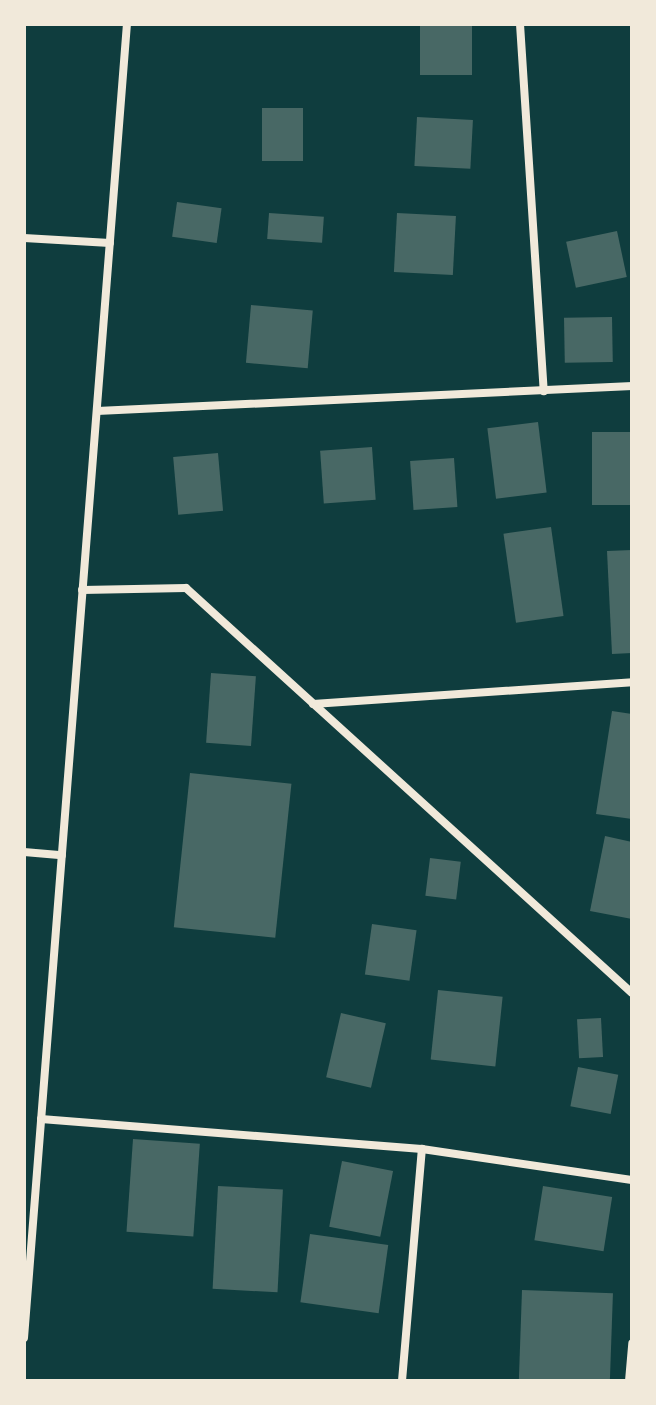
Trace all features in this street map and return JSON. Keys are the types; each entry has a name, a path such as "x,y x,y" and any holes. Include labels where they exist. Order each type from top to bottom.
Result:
{"street":[{"path":"24,1338 127,24"},
{"path":"520,24 544,391"},
{"path":"24,238 110,243"},
{"path":"97,411 632,386"},
{"path":"82,590 186,588 632,993"},
{"path":"313,704 632,682"},
{"path":"24,852 62,855"},
{"path":"41,1119 422,1149 632,1180"},
{"path":"402,1381 422,1149"},
{"path":"629,1381 632,1343"}],"building":[{"path":"420,24 472,24 472,75 420,75"},
{"path":"262,108 303,108 303,161 262,161"},
{"path":"417,117 473,120 470,169 414,166"},
{"path":"177,202 222,208 217,243 172,237"},
{"path":"269,213 324,217 322,243 267,239"},
{"path":"397,213 456,216 453,275 394,272"},
{"path":"617,231 627,277 576,288 566,242"},
{"path":"251,305 313,310 308,368 246,363"},
{"path":"612,317 613,362 565,363 564,318"},
{"path":"538,422 547,492 496,499 487,428"},
{"path":"592,432 632,432 632,505 592,505"},
{"path":"372,447 376,500 324,503 320,451"},
{"path":"218,453 223,511 178,515 173,457"},
{"path":"454,458 457,507 414,510 410,461"},
{"path":"551,527 564,616 516,623 503,534"},
{"path":"632,550 632,653 612,654 607,551"},
{"path":"211,673 256,676 251,746 206,743"},
{"path":"612,711 632,714 632,819 596,814"},
{"path":"190,773 291,784 275,938 174,927"},
{"path":"605,836 632,842 632,919 590,911"},
{"path":"430,858 461,862 456,899 425,896"},
{"path":"372,924 417,930 409,981 365,975"},
{"path":"438,990 503,997 495,1066 431,1060"},
{"path":"341,1013 386,1023 371,1088 326,1077"},
{"path":"601,1018 603,1057 579,1058 577,1019"},
{"path":"578,1067 618,1075 611,1114 570,1106"},
{"path":"133,1139 200,1144 193,1236 127,1232"},
{"path":"342,1161 393,1171 380,1237 329,1227"},
{"path":"218,1186 283,1189 278,1292 213,1289"},
{"path":"543,1186 612,1197 604,1251 534,1240"},
{"path":"310,1234 388,1245 379,1313 300,1302"},
{"path":"522,1290 613,1293 610,1381 519,1381"}]}
